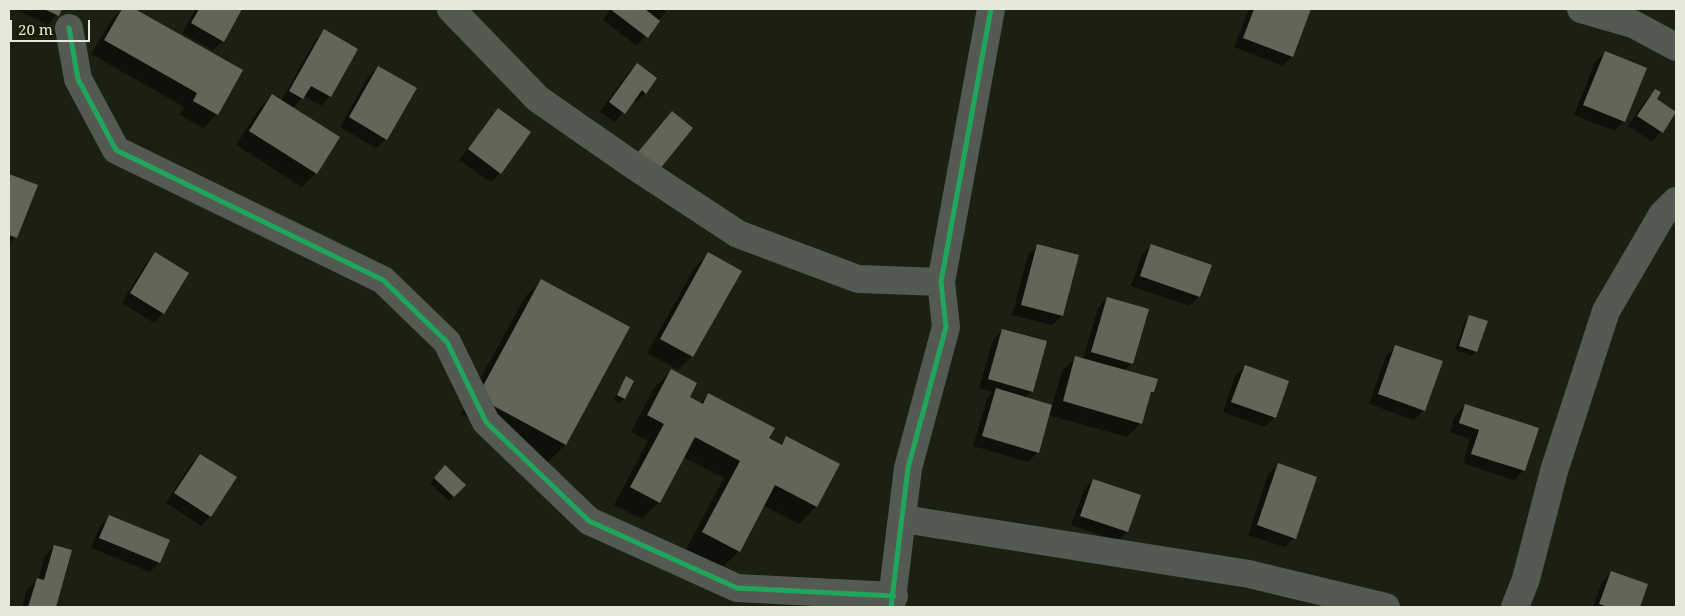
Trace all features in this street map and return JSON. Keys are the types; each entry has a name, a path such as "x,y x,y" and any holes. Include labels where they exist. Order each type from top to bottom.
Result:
{"street":[{"path":"451,9 538,99 630,163 738,234 858,279 941,282"},
{"path":"69,28 78,79 116,150 383,280 447,342 486,422 589,522 737,588 893,602 908,468 946,327 941,282 991,9"},
{"path":"1581,9 1633,24 1676,47"},
{"path":"1515,607 1526,579 1554,471 1606,310 1662,215 1676,201"},
{"path":"903,519 1249,574 1386,607"}],"building":[{"path":"44,9 62,9 59,16"},
{"path":"122,9 135,9 243,70 218,115 193,101 197,93 104,40"},
{"path":"199,9 242,9 224,42 191,23"},
{"path":"610,9 645,9 660,21 648,38"},
{"path":"1254,9 1311,9 1293,57 1243,38"},
{"path":"324,29 358,49 331,97 311,86 303,99 289,91"},
{"path":"1605,51 1647,68 1625,122 1583,105"},
{"path":"637,63 657,78 646,94 642,90 625,114 609,102"},
{"path":"378,66 417,88 387,140 349,117"},
{"path":"1655,89 1661,92 1657,99 1676,112 1663,133 1637,116"},
{"path":"272,94 340,137 317,174 249,131"},
{"path":"498,108 531,132 501,174 468,149"},
{"path":"672,111 693,128 659,170 638,152"},
{"path":"9,174 38,185 17,238 9,235"},
{"path":"1037,244 1079,255 1063,316 1021,305"},
{"path":"1151,244 1212,265 1200,297 1140,276"},
{"path":"155,252 189,273 164,314 130,293"},
{"path":"708,252 742,271 693,357 660,339"},
{"path":"541,279 630,327 566,445 477,397"},
{"path":"1107,297 1149,309 1133,364 1091,352"},
{"path":"1469,315 1488,321 1477,352 1459,346"},
{"path":"1002,329 1047,341 1033,392 988,379"},
{"path":"1395,345 1443,361 1425,411 1378,394"},
{"path":"1075,356 1158,379 1154,392 1151,392 1142,424 1063,401"},
{"path":"1245,365 1289,381 1276,418 1231,402"},
{"path":"671,369 697,383 690,397 703,404 708,393 775,428 769,438 782,445 786,436 840,464 817,507 775,485 740,552 702,532 740,461 695,437 660,503 630,487 664,424 647,415"},
{"path":"626,376 634,381 625,399 617,395"},
{"path":"996,388 1052,405 1039,453 982,436"},
{"path":"1465,404 1539,428 1525,471 1471,454 1479,430 1459,423"},
{"path":"200,454 237,477 211,517 174,493"},
{"path":"1278,463 1317,477 1296,539 1257,525"},
{"path":"445,465 466,485 454,497 434,478"},
{"path":"1093,479 1141,495 1128,532 1080,516"},
{"path":"109,515 170,540 160,563 99,538"},
{"path":"54,545 72,550 56,607 28,607 37,578 44,580"},
{"path":"1611,571 1648,584 1640,607 1608,607 1599,604"}],"cycle path":[{"path":"891,607 908,468 946,327 941,282 991,9"},
{"path":"69,28 78,79 116,150 383,280 447,342 486,422 589,521 737,588 894,596"}]}
